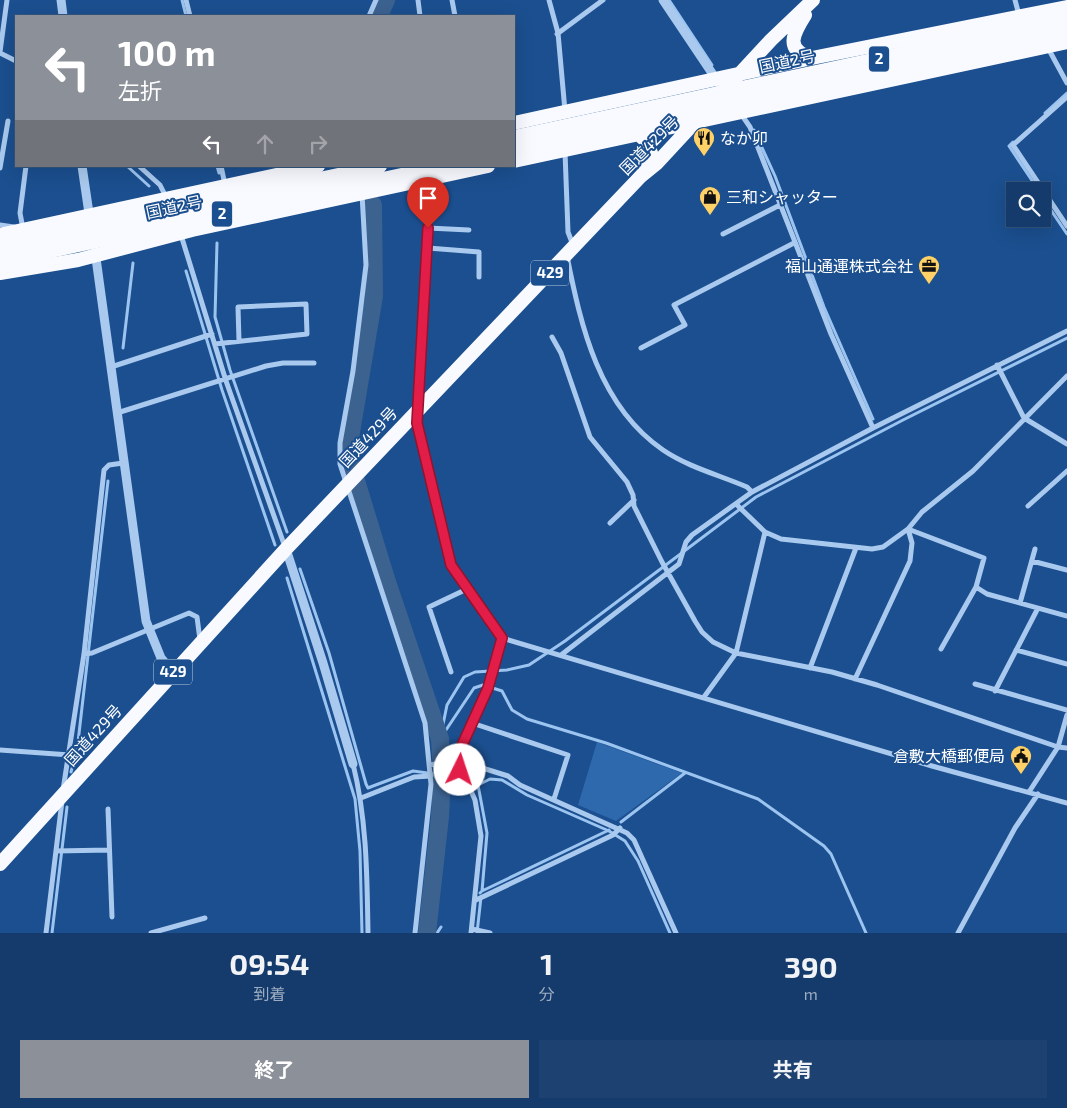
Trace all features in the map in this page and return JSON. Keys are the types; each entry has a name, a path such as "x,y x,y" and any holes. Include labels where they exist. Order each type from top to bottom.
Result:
{"highway":[{"path":"812,2 794,34 793,41 795,48 801,55 812,58"},
{"name":"国道429号","path":"0,864 286,549 641,176 657,163 728,87 812,2"},
{"path":"699,84 713,88 716,96 728,87 812,58 1020,18 1067,7"},
{"name":"国道2号","path":"515,138 1067,18"},
{"name":"国道2号","path":"515,151 1067,32"},
{"path":"515,161 1067,42"},
{"path":"515,122 715,80 728,87 742,104 752,107 765,107"},
{"path":"638,134 645,140 651,153 641,176"},
{"path":"0,235 313,167"},
{"name":"国道2号","path":"0,248 375,167"},
{"name":"国道2号","path":"0,262 438,167"},
{"path":"0,273 78,260 181,235 192,230 362,194 428,173 479,167"}],"street":[{"path":"7,0 0,53 15,60"},
{"path":"61,0 63,15"},
{"path":"186,0 190,15"},
{"path":"369,15 376,0"},
{"path":"418,0 420,15"},
{"path":"452,0 455,15"},
{"path":"549,0 557,34 565,111 570,252 588,344 598,369 617,402 639,428 662,449 677,458 747,487 752,492"},
{"path":"557,34 603,0"},
{"path":"663,0 715,80 728,87 740,112 750,127 831,334 873,428"},
{"path":"1017,0 1020,18"},
{"path":"1047,47 1067,83"},
{"path":"868,48 877,83"},
{"path":"1067,97 1013,145 1067,226"},
{"path":"0,168 8,121"},
{"path":"0,225 23,229 20,213 26,167"},
{"path":"82,167 146,621 161,658 173,672"},
{"path":"140,167 160,185 167,199"},
{"path":"221,167 225,186"},
{"path":"360,167 366,265 353,371 340,443 340,464 425,723 431,770 415,933"},
{"path":"428,173 428,248 416,412 418,430 448,558 467,589 502,638 922,763 1067,803"},
{"path":"723,234 780,205"},
{"path":"428,228 469,230"},
{"path":"181,235 207,335 219,343 239,341 307,334 306,304 238,307 239,341"},
{"path":"640,348 685,325 674,305 794,243"},
{"path":"428,248 479,252 479,276"},
{"path":"0,280 78,260"},
{"path":"558,654 680,564 686,542 692,535 737,505 752,492 873,428 999,370 1067,331"},
{"path":"111,367 207,335"},
{"path":"552,337 561,353 590,438 627,482 634,500 634,506 662,562 702,632 713,642 736,653 855,678 1067,748"},
{"path":"219,343 226,380 286,549 323,663 362,798 367,870 368,933"},
{"path":"117,414 282,363 314,363"},
{"path":"999,370 1024,418 1067,444"},
{"path":"737,505 765,532 780,539 872,550 883,547 908,529 922,512 973,471 1067,376"},
{"path":"46,933 60,851 65,774 70,756 87,654 104,470 109,465 123,463"},
{"path":"1028,506 1067,471"},
{"path":"610,523 634,500"},
{"path":"908,529 984,558 976,587 941,650"},
{"path":"855,678 910,561 912,543 908,529"},
{"path":"704,697 736,653 765,532"},
{"path":"810,668 856,548"},
{"path":"1020,603 1036,549"},
{"path":"1032,561 1067,570"},
{"path":"976,587 987,594 1067,616"},
{"path":"451,672 429,607 467,589"},
{"path":"995,691 1038,608"},
{"path":"87,654 189,613 197,617 200,643"},
{"path":"454,760 489,686 502,638"},
{"path":"1016,650 1067,664"},
{"path":"975,684 1067,710"},
{"path":"1029,792 1058,746 1067,715"},
{"path":"472,723 568,755 554,799"},
{"path":"0,750 70,756"},
{"path":"454,760 479,815 481,836 479,898 474,930 490,933"},
{"path":"362,798 454,760 508,776 520,785 554,799 634,840 676,933"},
{"path":"958,933 1010,836 1038,794"},
{"path":"108,809 112,917"},
{"path":"479,898 616,832"},
{"path":"60,851 110,850"},
{"path":"151,933 205,918"}],"shaded area":[{"path":"597,742 682,773 616,821 578,805"}],"waterway":[{"path":"182,0 186,15"},
{"path":"379,15 386,0"},
{"path":"669,0 712,65"},
{"path":"1045,113 1067,93"},
{"path":"754,130 775,176 824,307 873,419"},
{"path":"1013,142 1009,146 1033,182"},
{"path":"128,167 149,186"},
{"path":"217,167 219,173"},
{"path":"373,205 374,296 350,438 350,461 386,579 440,739 442,775 440,817 427,933"},
{"path":"1051,210 1067,234"},
{"path":"217,243 215,317 230,370 287,532"},
{"path":"123,348 133,263"},
{"path":"186,271 222,390 275,545"},
{"path":"440,739 447,705 464,677 475,672 507,670 529,665 565,641 756,497 903,420 1067,338"},
{"path":"71,772 77,751 108,481"},
{"path":"300,569 329,653 368,788 413,771 442,775"},
{"path":"287,578 355,799 360,851 362,933"},
{"path":"442,736 474,688 483,685 502,691 512,710 527,719 606,743 758,799 824,846 831,854 866,933"},
{"path":"621,822 685,773"},
{"path":"480,893 482,891 487,833 478,785 490,779 502,780 527,795 609,831 625,841 638,861 670,933"},
{"path":"52,933 67,807"},
{"path":"482,891 609,830"},
{"path":"477,933 481,897"},
{"path":"437,933 441,927"}],"place":[{"name":"なか卯","path":"704,157"},
{"name":"三和シャッター","path":"710,216"},
{"name":"福山通運株式会社","path":"929,285"},
{"name":"倉敷大橋郵便局","path":"1021,775"}],"route":[{"path":"428,228 427,266 416,397 417,423 448,558 467,589 502,638 488,688 459,752 457,760 460,770"}]}
